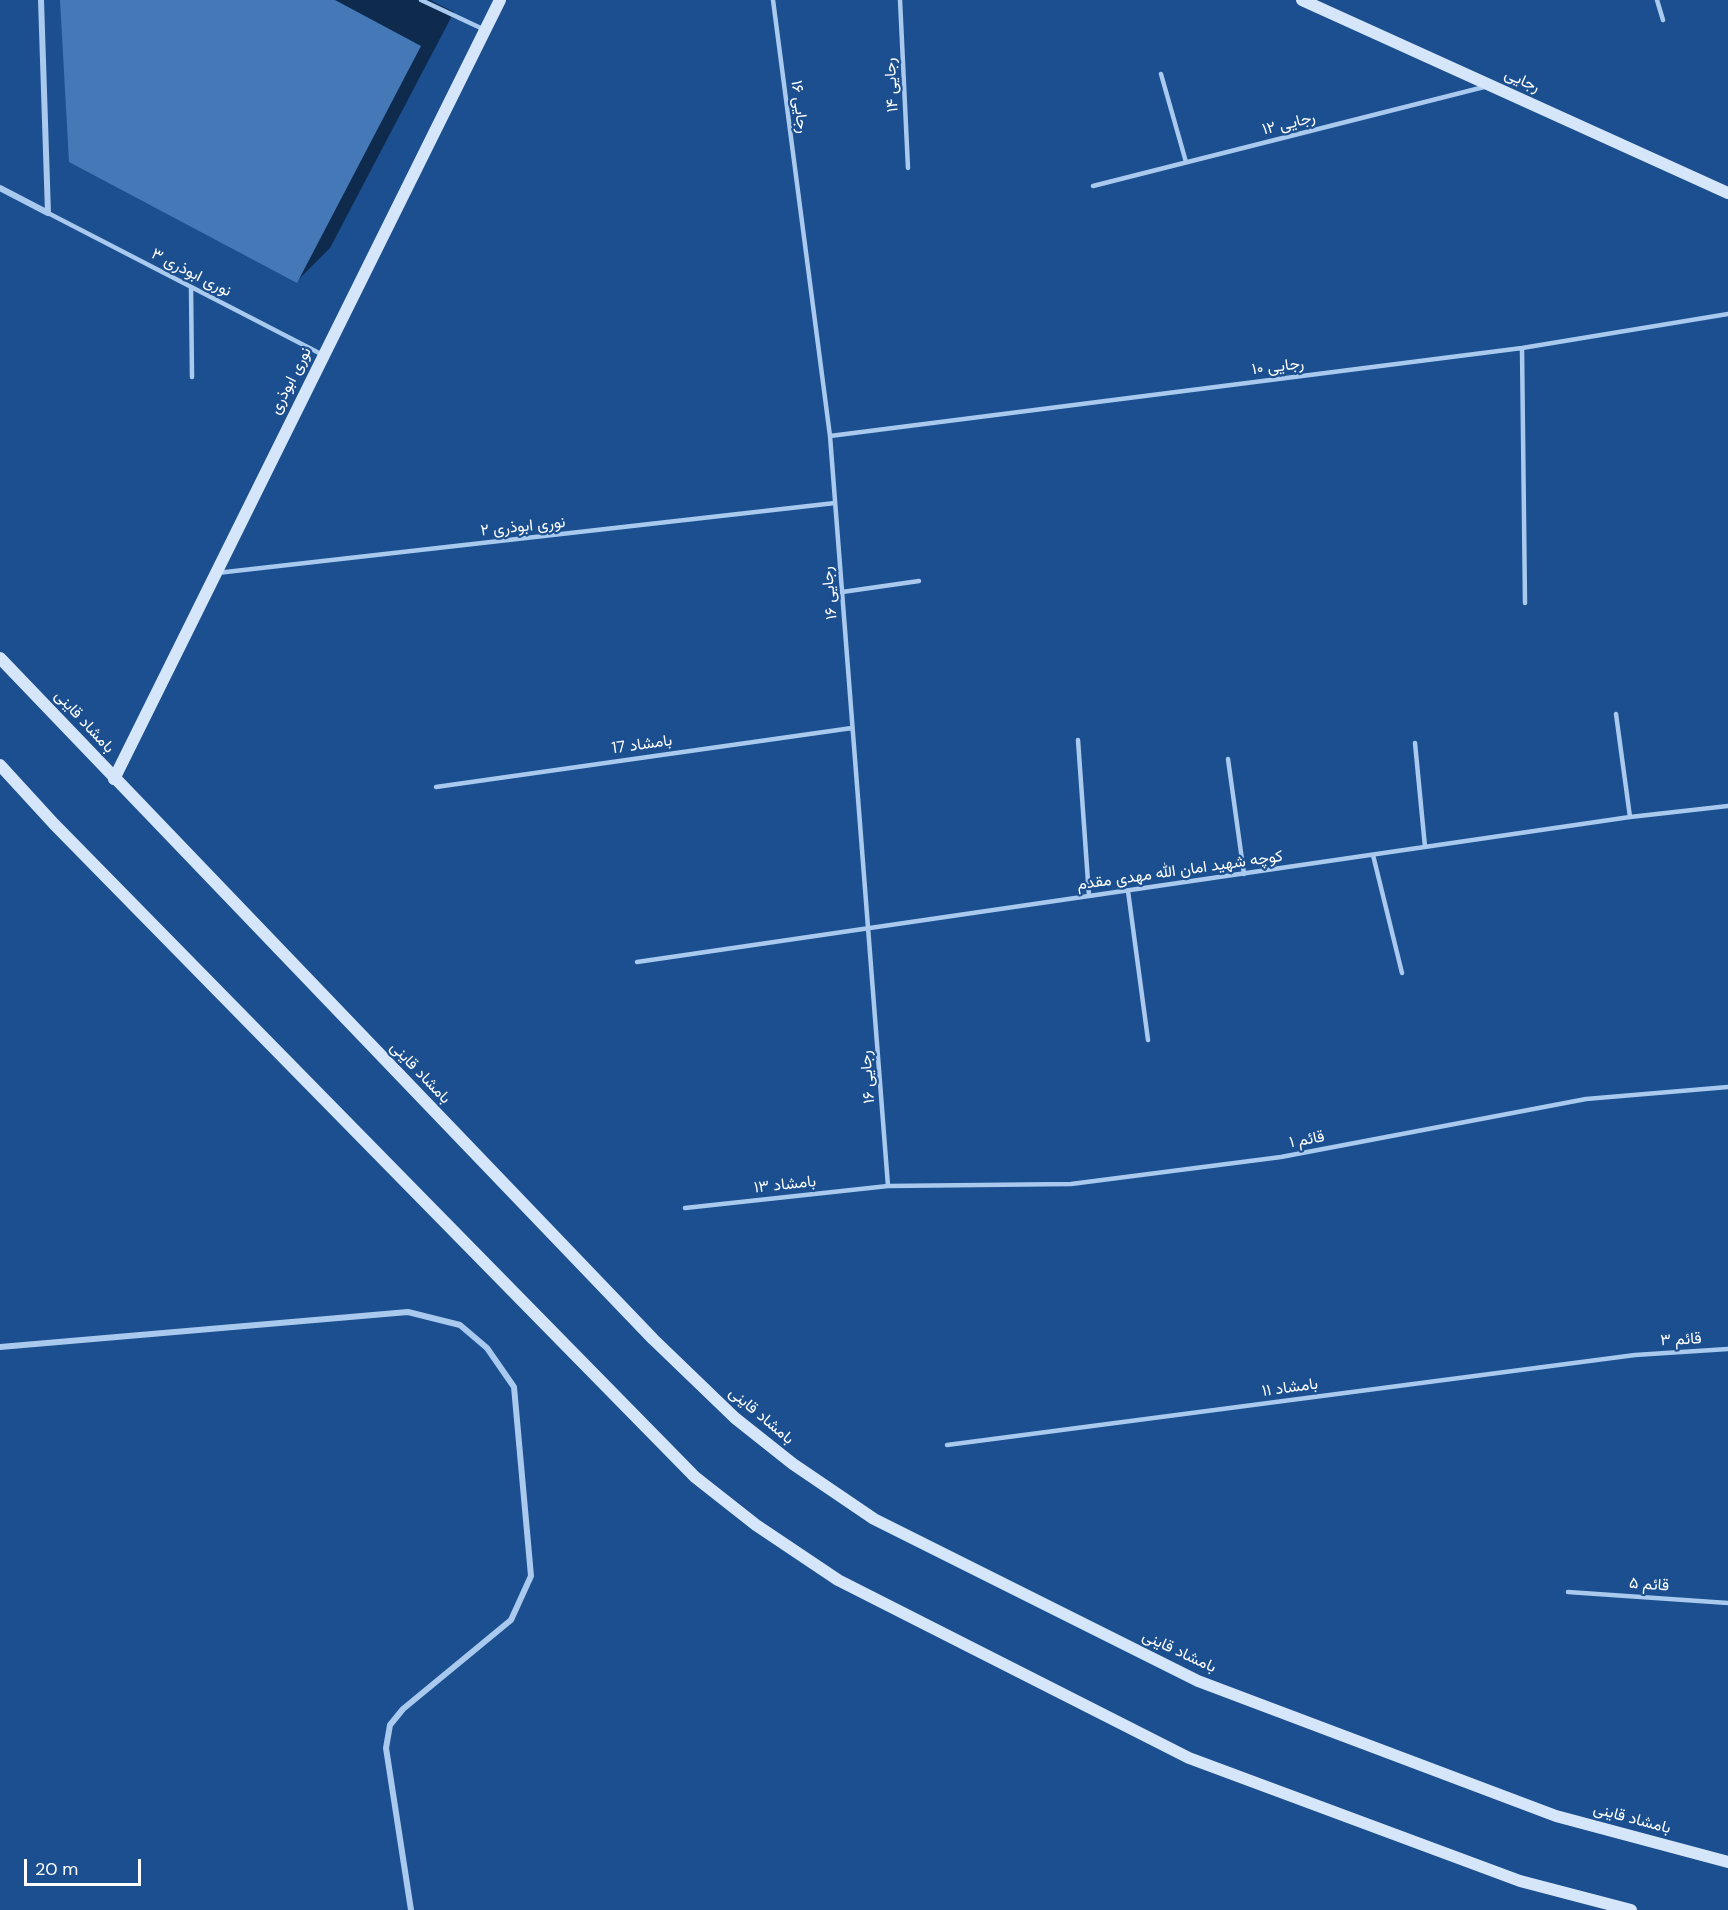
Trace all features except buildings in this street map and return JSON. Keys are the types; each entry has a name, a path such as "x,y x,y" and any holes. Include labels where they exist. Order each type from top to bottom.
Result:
{"main road":[{"name":"نوری ابوذری","path":"114,779 500,0"},
{"name":"رجایی","path":"1304,1 1728,193"},
{"name":"بامشاد قاینی","path":"0,658 653,1339 735,1418 793,1464 874,1519 1198,1681 1556,1816 1728,1862"},
{"path":"0,765 71,841 695,1477 756,1525 838,1580 1190,1758 1520,1881 1631,1910"}],"street":[{"path":"0,188 48,213 41,0"},
{"path":"0,1347 408,1312 460,1325 487,1348 514,1387 531,1576 511,1620 403,1709 390,1725 386,1748 411,1910"}],"lane":[{"path":"421,0 485,30"},
{"name":"رجایی ۱۶","path":"773,0 830,436 888,1186"},
{"name":"رجایی ۱۴","path":"900,0 908,168"},
{"path":"1657,0 1663,20"},
{"path":"1161,74 1186,162"},
{"name":"رجایی ۱۲","path":"1093,186 1490,85"},
{"name":"نوری ابوذری ۳","path":"48,213 323,355"},
{"path":"191,287 192,377"},
{"name":"رجایی ۱۰","path":"830,436 1522,348 1728,314"},
{"path":"1522,348 1525,603"},
{"name":"نوری ابوذری ۲","path":"214,574 835,503"},
{"path":"842,592 919,581"},
{"path":"1616,714 1630,817"},
{"name":"بامشاد 17","path":"436,787 852,728"},
{"path":"1078,740 1089,896"},
{"path":"1415,742 1425,847"},
{"path":"1228,759 1244,874"},
{"name":"کوچه شهید امان الله مهدی مقدم","path":"637,962 1630,817 1728,806"},
{"path":"1373,855 1402,973"},
{"path":"1128,891 1148,1040"},
{"name":"قائم ۱","path":"888,1186 1071,1184 1281,1157 1586,1099 1728,1087"},
{"name":"بامشاد ۱۳","path":"685,1208 888,1186"},
{"name":"قائم ۳","path":"1635,1355 1728,1349"},
{"name":"بامشاد ۱۱","path":"948,1445 1635,1355"},
{"name":"قائم ۵","path":"1568,1592 1728,1603"}]}
